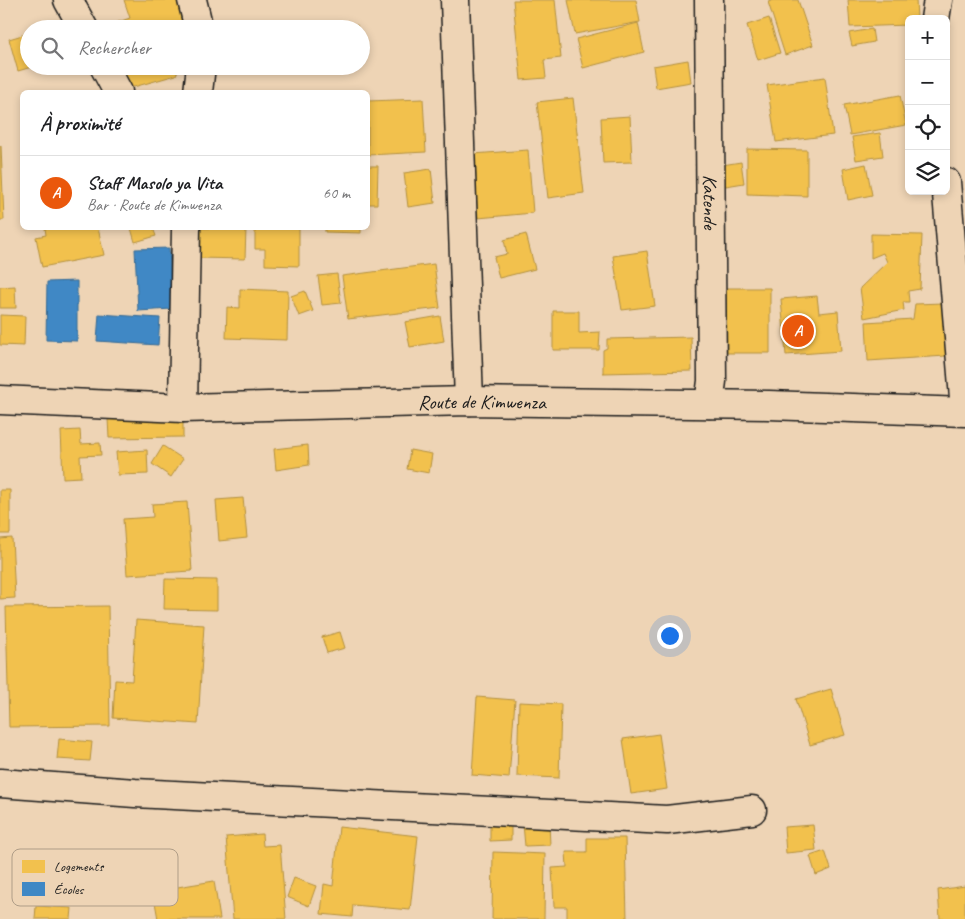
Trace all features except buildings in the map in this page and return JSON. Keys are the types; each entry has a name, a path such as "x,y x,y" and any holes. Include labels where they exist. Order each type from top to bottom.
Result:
{"street":[{"path":"68,0 79,20"},
{"path":"192,0 197,20"},
{"path":"455,0 469,401"},
{"name":"Katende","path":"709,0 712,381 709,404"},
{"path":"936,15 938,0"},
{"path":"109,75 117,90"},
{"path":"198,90 200,75"},
{"path":"947,195 965,411"},
{"path":"183,408 186,230"},
{"name":"Route de Kimwenza","path":"0,400 183,408 469,401 709,404 965,411"},
{"path":"0,782 135,793 667,820 752,810"}],"place":[{"name":"Staff Masolo ya Vita","path":"798,331"}]}
